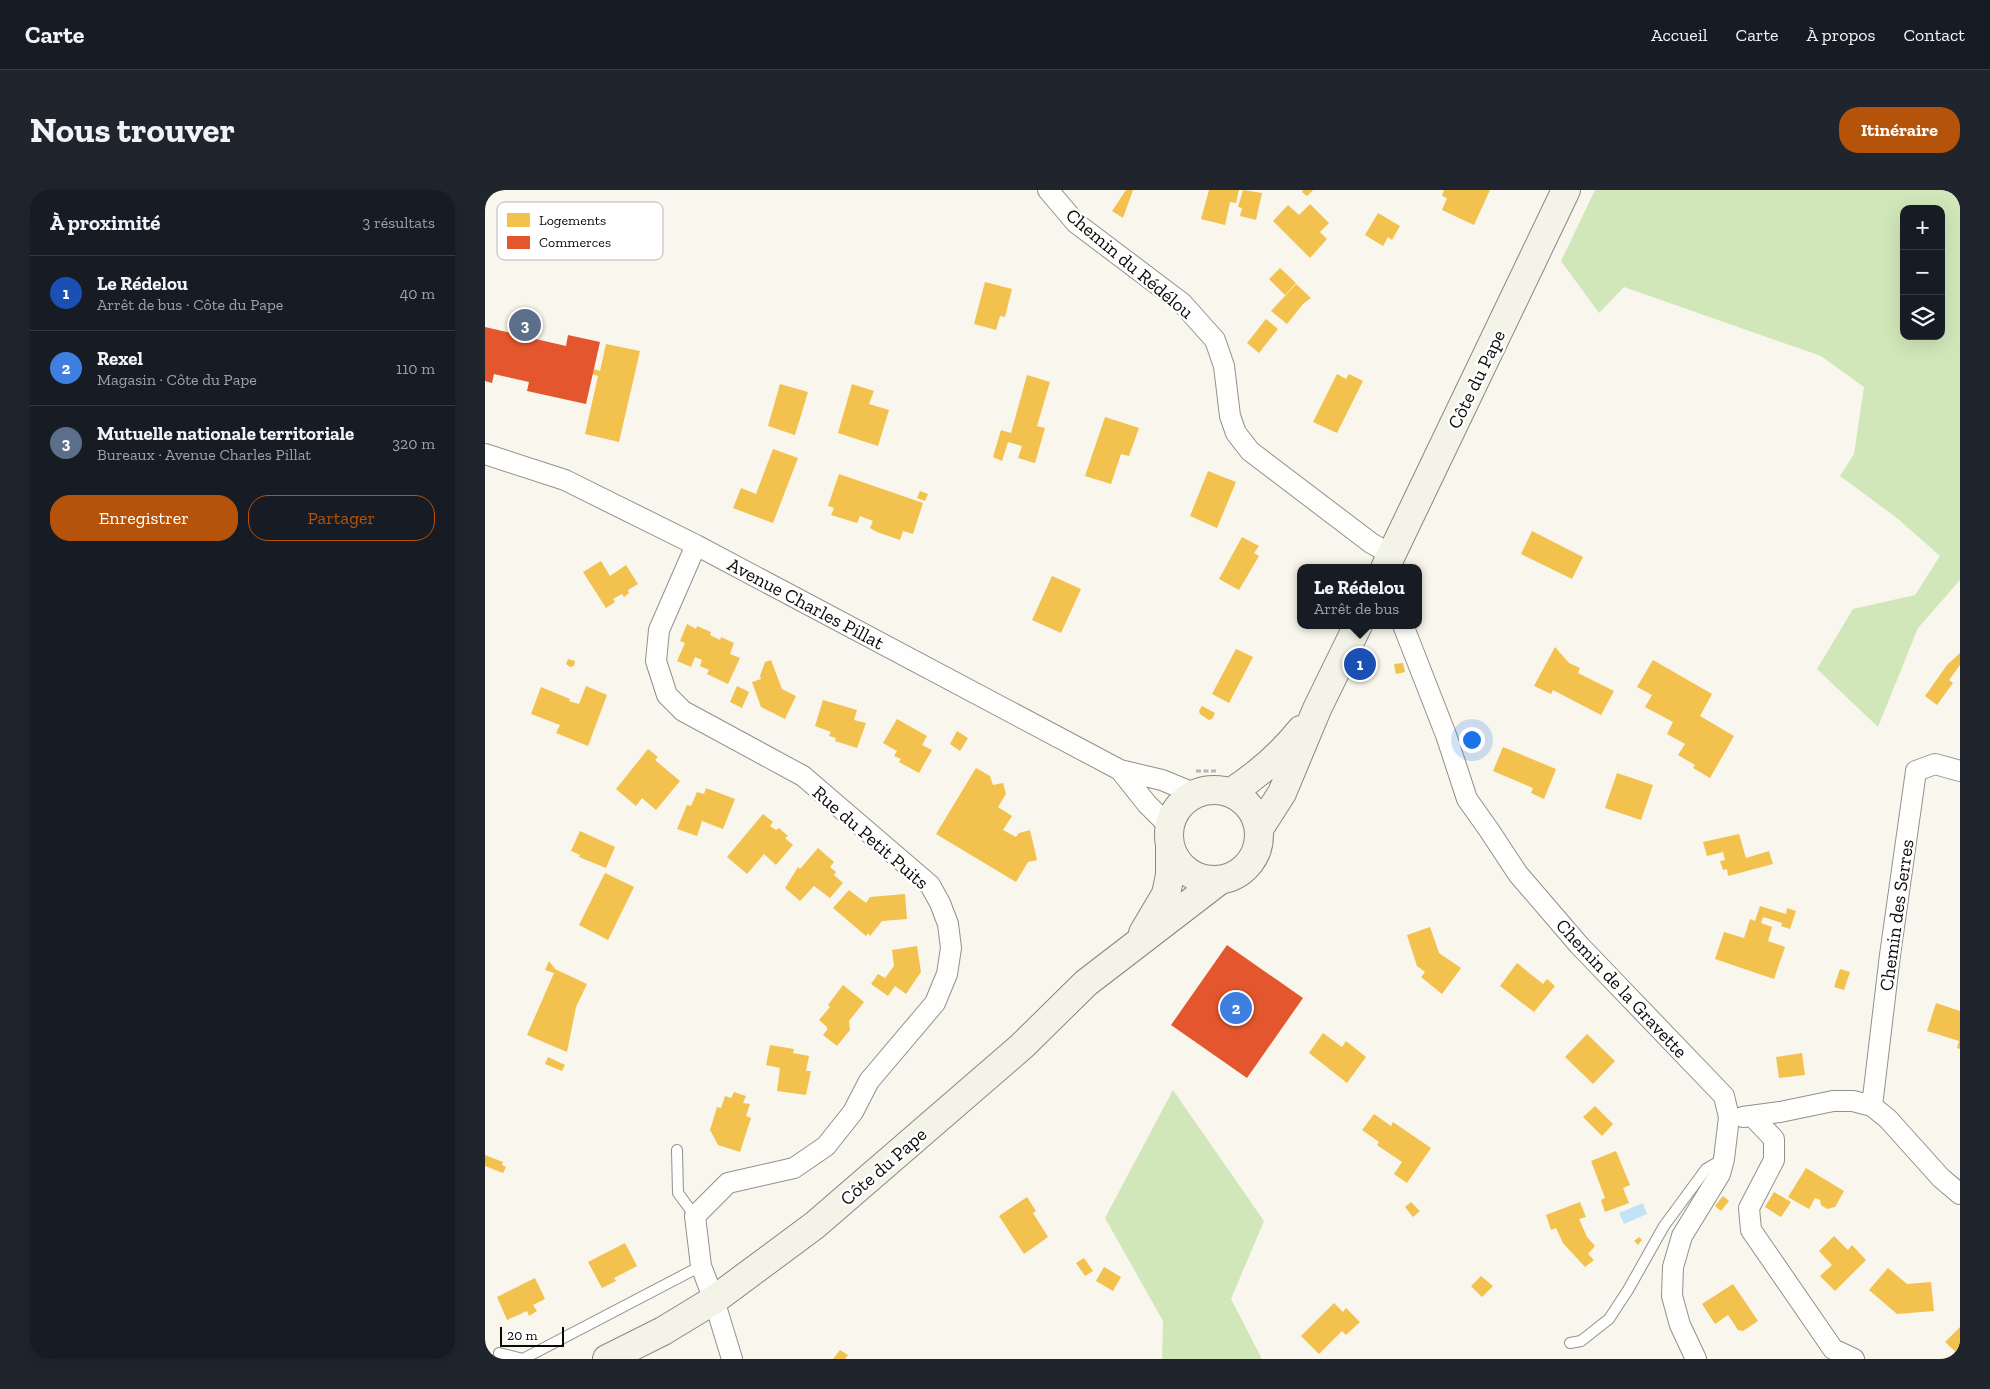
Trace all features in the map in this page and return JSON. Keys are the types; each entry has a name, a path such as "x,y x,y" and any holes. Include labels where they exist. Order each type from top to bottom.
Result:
{"main road":[{"name":"Côte du Pape","path":"1388,561 1566,190"},
{"path":"1259,830 1283,793 1317,709 1356,629"},
{"path":"1226,782 1250,807 1256,818 1259,830 1259,844 1254,857 1240,872 1220,880 1207,880 1191,874 1183,868 1174,857 1170,835 1175,813 1184,802 1194,782 1219,790 1226,782 1259,774 1283,752 1317,709"},
{"name":"Côte du Pape","path":"1137,944 1166,894 1170,875 1170,835"},
{"name":"Côte du Pape","path":"607,1359 663,1332 714,1300 815,1225 1022,1046 1086,983 1220,880"}],"street":[{"name":"Chemin du Rédélou","path":"1048,190 1076,223 1182,302 1215,340 1224,366 1230,416 1236,433 1250,452 1371,543 1388,561"},
{"name":"Avenue Charles Pillat","path":"485,454 565,480 696,545 1120,770 1161,780 1194,782"},
{"name":"Rue du Petit Puits","path":"695,1216 728,1183 794,1168 826,1146 853,1112 869,1081 935,1003 947,974 951,948 948,924 940,903 930,885 803,776 683,711 667,695 656,661 659,630 696,545"},
{"name":"Chemin de la Gravette","path":"1405,629 1446,735 1467,799 1519,874 1579,945 1724,1096 1729,1116 1724,1159 1719,1174 1682,1236 1673,1266 1672,1296 1680,1325 1697,1359"},
{"name":"Chemin des Serres","path":"1872,1106 1890,955 1916,771 1935,764 1960,771"},
{"name":"Avenue Charles Pillat","path":"1120,770 1170,835"},
{"path":"1729,1116 1753,1117 1833,1101 1853,1101 1872,1106 1888,1119 1941,1178 1960,1194"},
{"path":"1753,1117 1774,1139 1774,1160 1749,1208 1751,1230 1833,1349 1854,1359"},
{"path":"695,1216 701,1266 714,1300 732,1359"}],"lane":[{"path":"677,1150 678,1194 695,1216"},
{"path":"1570,1343 1581,1342 1609,1319 1628,1290 1664,1226 1706,1169 1724,1159"},
{"path":"499,1353 523,1359 701,1266"}],"path":[{"path":"1194,782 1226,782"}],"green space":[{"path":"1595,190 1960,190 1960,580 1918,628 1878,727 1817,669 1853,609 1915,595 1940,556 1897,518 1840,476 1854,454 1864,387 1821,356 1624,287 1599,313 1561,261"},
{"path":"1173,1090 1264,1221 1231,1299 1262,1359 1162,1359 1163,1321 1105,1218"}],"water":[{"path":"1643,1203 1647,1214 1624,1224 1619,1213"}],"building: Logements":[{"path":"1126,190 1133,190 1123,218 1112,211"},
{"path":"1209,190 1239,190 1236,203 1230,202 1225,225 1201,219"},
{"path":"1243,190 1262,193 1256,220 1240,216 1242,208 1238,207"},
{"path":"1303,190 1313,190 1307,196 1302,192"},
{"path":"1444,190 1490,190 1474,225 1442,210 1447,198 1442,196"},
{"path":"1310,204 1329,223 1320,232 1327,239 1310,258 1273,221 1288,205 1299,215"},
{"path":"1378,213 1400,226 1392,240 1388,237 1383,246 1365,235"},
{"path":"1280,268 1296,283 1285,295 1269,279"},
{"path":"985,282 1012,289 1005,317 1000,316 996,330 974,324"},
{"path":"1296,284 1311,298 1303,304 1287,324 1271,311"},
{"path":"1266,319 1278,329 1259,353 1247,343"},
{"path":"606,344 640,351 619,442 585,434 598,376 592,374 594,369 600,371"},
{"path":"1337,374 1346,379 1349,374 1363,381 1337,433 1313,422"},
{"path":"1027,375 1050,382 1037,426 1045,428 1035,463 1018,458 1022,446 1008,442 1002,461 993,457 1001,430 1011,433"},
{"path":"780,384 808,392 795,435 768,426"},
{"path":"852,384 874,391 869,404 889,410 878,446 838,433"},
{"path":"1105,417 1139,428 1129,456 1121,454 1111,484 1085,476"},
{"path":"773,449 798,458 773,523 733,508 741,488 756,494"},
{"path":"1208,471 1236,482 1217,528 1190,516"},
{"path":"839,474 923,503 913,534 903,531 900,540 870,528 873,521 860,516 857,523 831,515 834,508 828,506"},
{"path":"920,491 928,494 925,501 917,498"},
{"path":"1532,531 1583,557 1572,579 1521,554"},
{"path":"1242,537 1259,546 1254,553 1259,556 1239,590 1219,579"},
{"path":"601,561 610,576 626,565 638,584 628,590 629,593 624,597 622,594 613,599 615,602 606,608 583,572"},
{"path":"1052,576 1081,589 1061,633 1032,620"},
{"path":"687,624 696,629 697,626 711,632 710,635 720,640 721,637 734,643 730,654 740,658 728,684 707,674 709,670 700,666 702,660 695,657 691,667 677,661 685,643 680,641"},
{"path":"1555,647 1569,663 1580,668 1578,673 1614,691 1601,715 1553,690 1551,694 1534,686"},
{"path":"1236,649 1253,657 1229,703 1212,694"},
{"path":"1960,653 1960,665 1949,680 1953,683 1937,705 1925,696 1947,665"},
{"path":"568,659 575,661 574,666 570,667 566,664"},
{"path":"771,660 782,689 796,696 785,719 761,707 752,682 761,679 760,676 765,662"},
{"path":"1653,660 1712,694 1700,716 1734,736 1710,778 1693,768 1695,765 1678,755 1685,744 1667,734 1673,722 1645,707 1652,695 1637,687"},
{"path":"1403,663 1405,672 1396,674 1394,664"},
{"path":"586,686 607,695 588,746 556,733 560,725 531,714 541,687 579,704"},
{"path":"737,686 749,692 742,708 730,702"},
{"path":"823,700 857,710 854,720 866,723 857,748 835,741 836,738 829,736 831,732 815,726"},
{"path":"1202,706 1215,713 1212,719 1209,720 1200,714 1199,711"},
{"path":"897,719 927,736 922,745 932,750 919,773 899,762 901,759 894,756 897,751 883,743"},
{"path":"957,731 968,738 960,751 950,744"},
{"path":"1503,747 1556,769 1544,799 1531,793 1533,788 1493,771"},
{"path":"648,749 658,757 655,760 680,781 656,810 642,798 636,806 616,789"},
{"path":"976,768 990,776 993,785 1003,783 1006,794 998,807 1012,816 1003,830 1016,837 1019,833 1030,830 1037,860 1028,862 1016,882 936,834"},
{"path":"1617,773 1653,785 1641,820 1605,808"},
{"path":"706,788 735,799 723,829 702,821 697,836 677,829 687,805 691,806 697,792 704,794"},
{"path":"763,814 773,822 770,826 776,830 779,828 788,836 785,838 793,845 776,865 764,854 747,874 727,857"},
{"path":"580,831 615,847 606,868 579,857 580,855 571,851"},
{"path":"1739,834 1746,858 1769,851 1773,864 1728,876 1727,869 1723,870 1720,861 1725,860 1723,852 1707,856 1703,842"},
{"path":"818,848 834,862 830,867 836,872 834,875 843,883 830,898 814,886 800,901 785,888 798,867 800,869"},
{"path":"605,873 634,887 608,940 579,925"},
{"path":"849,890 866,903 870,897 905,894 907,919 882,921 870,936 868,933 866,936 833,908"},
{"path":"1760,906 1786,914 1787,908 1796,911 1790,929 1781,926 1782,923 1763,917 1761,923 1772,927 1768,941 1785,947 1774,979 1715,959 1724,932 1744,938 1750,919 1755,921"},
{"path":"1430,927 1439,953 1461,968 1442,994 1421,977 1425,972 1417,966 1407,935"},
{"path":"917,946 921,972 906,994 895,986 888,996 871,984 878,974 885,978 894,966 892,950"},
{"path":"549,961 555,969 587,984 576,1007 567,1052 527,1035 554,973 545,970"},
{"path":"1517,963 1543,984 1547,979 1555,986 1534,1012 1500,986"},
{"path":"1840,969 1850,972 1844,990 1834,987"},
{"path":"843,985 864,1002 849,1021 850,1030 837,1046 823,1035 827,1027 819,1020 830,1007 828,1005"},
{"path":"1936,1003 1960,1011 1960,1049 1957,1048 1959,1041 1927,1031"},
{"path":"1323,1033 1342,1047 1346,1041 1366,1057 1347,1083 1309,1053"},
{"path":"1587,1034 1615,1061 1593,1084 1565,1057"},
{"path":"770,1045 794,1049 793,1053 809,1056 806,1071 811,1071 806,1095 777,1091 780,1068 766,1065"},
{"path":"1802,1053 1805,1075 1779,1078 1776,1057"},
{"path":"548,1057 565,1065 562,1071 545,1064"},
{"path":"734,1092 746,1096 743,1103 750,1104 746,1116 751,1118 740,1152 718,1145 710,1130 717,1107 721,1108 725,1096 731,1098"},
{"path":"1595,1106 1613,1124 1602,1136 1583,1117"},
{"path":"1374,1114 1391,1126 1393,1122 1431,1148 1407,1183 1394,1174 1402,1162 1377,1145 1379,1142 1362,1130"},
{"path":"1616,1151 1630,1185 1623,1188 1629,1203 1605,1212 1601,1200 1605,1198 1591,1161"},
{"path":"485,1155 503,1162 502,1165 506,1167 503,1173 485,1166"},
{"path":"1806,1168 1844,1191 1835,1207 1827,1209 1821,1205 1820,1200 1815,1198 1809,1209 1788,1197"},
{"path":"1774,1192 1791,1202 1781,1217 1765,1207"},
{"path":"1723,1196 1729,1201 1721,1211 1715,1206"},
{"path":"1027,1197 1036,1211 1033,1213 1048,1237 1024,1254 999,1216"},
{"path":"1411,1202 1420,1211 1413,1217 1405,1207"},
{"path":"1580,1202 1586,1217 1579,1219 1587,1237 1595,1246 1588,1254 1594,1260 1585,1267 1563,1243 1556,1228 1551,1230 1546,1215"},
{"path":"1834,1236 1848,1250 1852,1245 1866,1260 1835,1291 1820,1276 1832,1265 1819,1251"},
{"path":"1639,1237 1642,1240 1638,1245 1634,1241"},
{"path":"625,1243 637,1266 614,1278 616,1281 602,1288 588,1262"},
{"path":"1084,1258 1093,1271 1085,1276 1076,1263"},
{"path":"1104,1267 1121,1277 1113,1291 1096,1281"},
{"path":"1888,1268 1907,1284 1931,1282 1934,1311 1897,1314 1869,1290"},
{"path":"1481,1276 1493,1286 1482,1297 1471,1286"},
{"path":"535,1278 545,1299 533,1305 537,1311 529,1316 527,1311 507,1320 497,1297"},
{"path":"1733,1284 1758,1321 1743,1331 1738,1330 1728,1315 1715,1324 1702,1304"},
{"path":"1334,1303 1343,1312 1346,1308 1360,1322 1346,1335 1342,1331 1319,1354 1301,1336"},
{"path":"1960,1327 1960,1356 1945,1342"},
{"path":"840,1350 848,1355 845,1359 833,1359"}],"building: Commerces":[{"path":"485,327 566,346 568,335 600,342 586,404 527,391 529,382 494,374 492,383 485,381"},
{"path":"1227,945 1303,998 1247,1078 1171,1025"}],"place":[{"name":"Mutuelle nationale territoriale","path":"525,325"},
{"name":"Le Rédelou","path":"1360,664"},
{"name":"Rexel","path":"1236,1008"}]}
